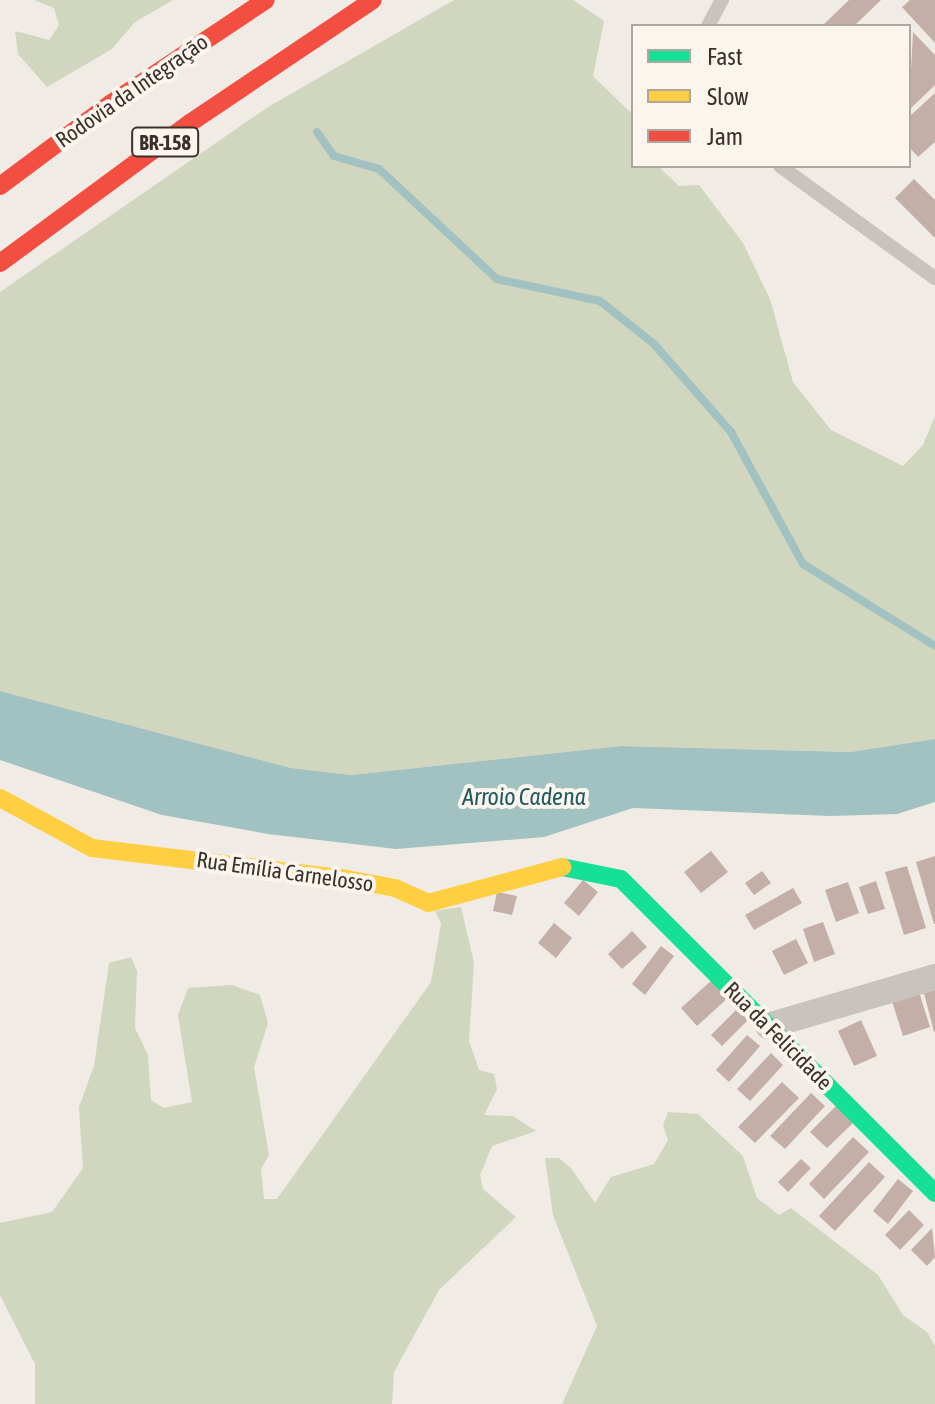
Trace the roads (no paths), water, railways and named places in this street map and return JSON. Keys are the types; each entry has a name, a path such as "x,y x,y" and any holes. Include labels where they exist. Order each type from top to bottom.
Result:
{"main road":[{"path":"241,14 255,0"},
{"name":"Rodovia da Integração","path":"0,186 241,14 266,0"},
{"name":"BR-158","path":"0,263 190,123 373,0"},
{"name":"Rua Emília Carnelosso","path":"0,798 92,848 347,879 395,888 428,903 560,867 621,879"},
{"name":"Rua da Felicidade","path":"621,879 935,1193"}],"street":[{"path":"768,1026 935,977"}],"lane":[{"path":"709,24 722,0"},
{"path":"783,168 935,278"}],"water":[{"name":"Arroio Cadena","path":"0,691 291,768 351,775 621,746 850,752 935,739 935,802 897,814 830,816 633,808 544,837 396,849 268,834 162,815 0,760"}],"waterway":[{"name":"Arroio Cadena","path":"317,132 334,156 379,169 497,279 600,301 654,344 731,432 803,564 935,646"}]}
